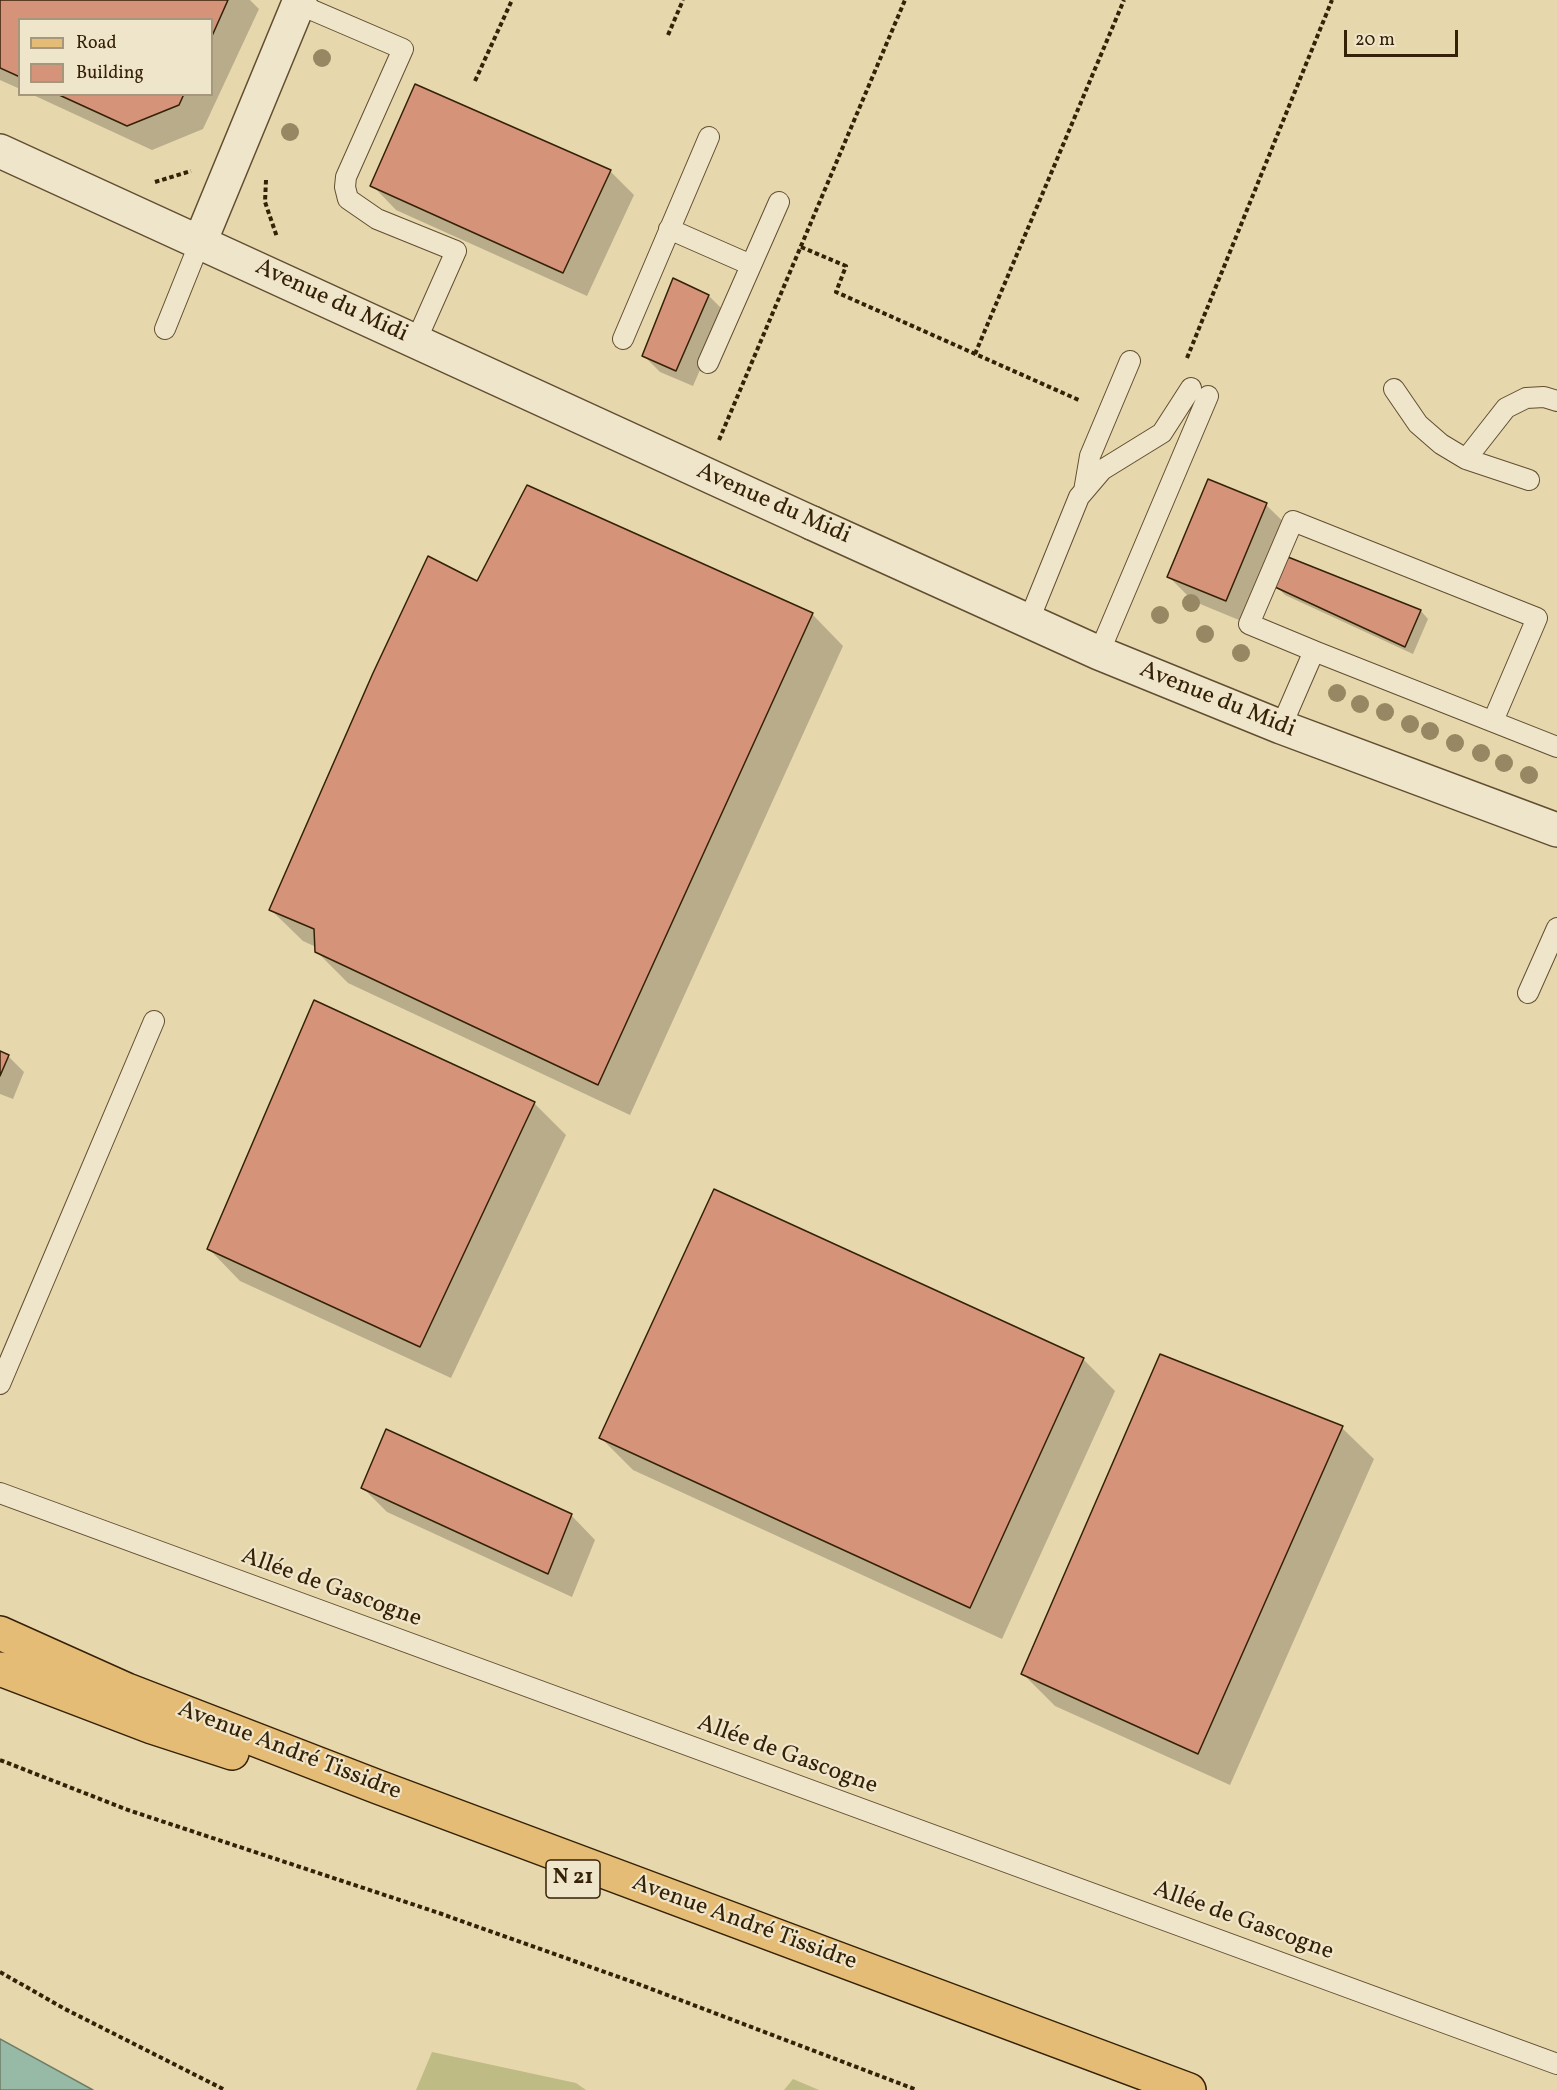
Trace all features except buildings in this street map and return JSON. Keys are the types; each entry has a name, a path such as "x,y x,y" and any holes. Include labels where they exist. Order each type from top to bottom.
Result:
{"main road":[{"name":"Avenue André Tissidre","path":"0,1634 127,1689 357,1778 1189,2090"},
{"name":"Avenue André Tissidre","path":"0,1669 1145,2090"}],"street":[{"path":"200,242 299,2"},
{"name":"Avenue du Midi","path":"0,151 1098,652 1281,728 1557,830"}],"lane":[{"path":"299,2 404,49 346,177 345,187 348,199 377,219 456,251 416,341"},
{"path":"623,339 709,137"},
{"path":"708,363 779,202"},
{"path":"669,229 751,265"},
{"path":"165,329 200,242"},
{"path":"1029,620 1083,492 1090,456 1130,361"},
{"path":"1394,389 1418,424 1441,444 1466,459 1529,480"},
{"path":"1083,492 1102,470 1162,433 1199,392 1098,652"},
{"path":"1466,459 1506,408 1526,398 1544,397 1557,401"},
{"path":"1493,721 1536,618 1293,521 1249,624 1557,747"},
{"path":"1281,728 1314,651"},
{"path":"1528,993 1557,928"},
{"path":"0,1384 154,1021"},
{"name":"Allée de Gascogne","path":"0,1493 1557,2064"}],"path":[{"path":"475,81 512,0"},
{"path":"668,35 683,0"},
{"path":"718,441 905,0"},
{"path":"975,354 1124,0"},
{"path":"1186,361 1332,0"},
{"path":"144,180 153,182 198,169"},
{"path":"801,247 846,266 836,292 1108,413"},
{"path":"0,1760 128,1810 439,1913 622,1978 917,2090"},
{"path":"0,1972 65,2009 225,2090"}],"shaded area":[{"path":"0,2039 93,2090 0,2090"},
{"path":"432,2052 576,2083 586,2090 416,2090"},
{"path":"793,2079 819,2090 784,2090"}]}
